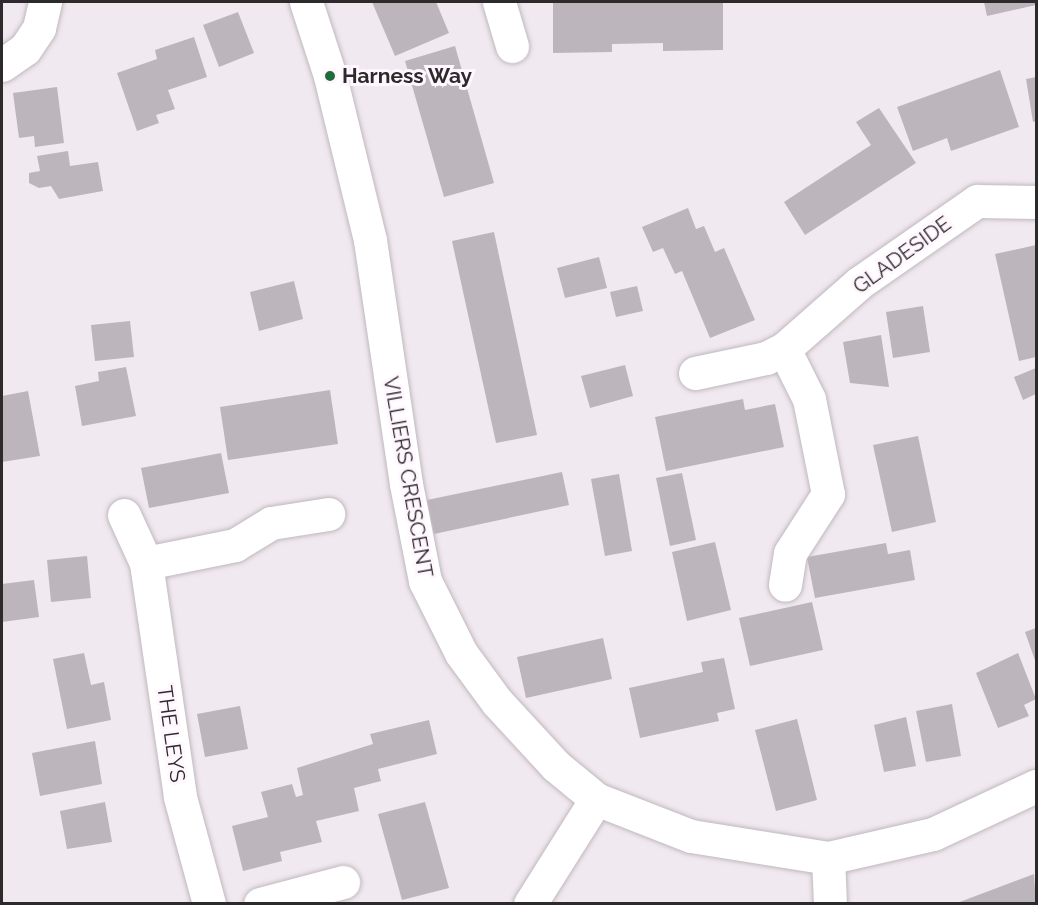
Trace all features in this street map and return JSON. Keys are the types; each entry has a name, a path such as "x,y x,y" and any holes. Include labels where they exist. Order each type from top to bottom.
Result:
{"street":[{"path":"2,65 30,42 39,28 45,2"},
{"name":"VILLIERS CRESCENT","path":"306,2 330,76 370,240 406,484 425,580 461,653 496,702 555,766 596,799 691,836 828,858 933,834 1036,786"},
{"path":"500,2 513,46"},
{"name":"GLADESIDE","path":"694,373 766,358 784,349 859,284 978,201 1036,201"},
{"path":"784,349 809,399 828,494 790,553 785,585"},
{"path":"146,563 235,545 271,523 328,514"},
{"name":"THE LEYS","path":"124,515 146,563 180,797 209,903"},
{"path":"530,903 596,799"},
{"path":"828,858 830,903"},
{"path":"260,903 343,882"}],"building":[{"path":"372,2 436,2 449,33 395,56"},
{"path":"553,2 723,2 723,50 663,51 663,43 612,44 612,52 553,53"},
{"path":"984,2 1036,2 1036,5 987,16"},
{"path":"238,12 254,53 219,67 203,25"},
{"path":"194,37 207,77 168,90 175,109 156,115 159,123 137,131 117,73 157,59 155,50"},
{"path":"455,46 494,183 444,197 405,61"},
{"path":"1000,70 1019,127 951,151 947,138 913,151 897,107"},
{"path":"1036,77 1036,121 1033,122 1026,79"},
{"path":"57,87 64,143 35,147 34,136 19,138 13,93"},
{"path":"879,108 916,163 805,235 784,202 871,145 856,122"},
{"path":"68,151 70,166 98,162 103,191 59,199 51,186 39,188 29,183 29,173 40,171 37,156"},
{"path":"688,208 696,229 704,226 715,252 724,248 755,320 710,338 682,271 675,274 663,248 653,252 642,227"},
{"path":"494,232 537,435 496,443 452,241"},
{"path":"1036,245 1036,357 1019,361 995,254"},
{"path":"599,257 607,288 565,298 557,268"},
{"path":"294,281 303,319 259,331 250,292"},
{"path":"637,286 643,311 616,317 610,292"},
{"path":"923,306 930,352 893,358 886,312"},
{"path":"130,321 134,357 95,361 91,325"},
{"path":"881,335 889,387 850,383 843,342"},
{"path":"625,365 633,396 590,408 581,376"},
{"path":"126,367 136,416 82,426 75,386 99,381 98,372"},
{"path":"1036,368 1036,394 1023,400 1014,377"},
{"path":"330,390 338,444 228,460 220,407"},
{"path":"28,391 40,456 2,462 2,396"},
{"path":"743,399 745,410 775,404 784,447 666,471 655,417"},
{"path":"918,436 936,522 892,532 873,445"},
{"path":"221,453 229,493 149,508 141,468"},
{"path":"562,472 569,505 434,534 427,500"},
{"path":"682,473 696,540 670,546 656,478"},
{"path":"619,474 632,551 605,556 591,479"},
{"path":"715,542 731,610 687,621 672,552"},
{"path":"886,543 888,554 910,550 915,580 815,598 807,557"},
{"path":"87,556 91,598 51,602 47,560"},
{"path":"34,580 39,617 2,622 2,584"},
{"path":"812,602 823,650 750,666 739,618"},
{"path":"1036,628 1036,663 1025,632"},
{"path":"603,638 612,679 526,698 517,657"},
{"path":"84,653 91,685 104,682 111,720 67,729 53,659"},
{"path":"1018,653 1036,699 1024,705 1029,716 998,728 976,673"},
{"path":"724,658 735,709 717,713 719,721 640,738 629,688 703,672 701,662"},
{"path":"952,704 961,756 926,762 916,711"},
{"path":"240,706 248,749 205,757 197,714"},
{"path":"906,717 916,766 884,772 874,725"},
{"path":"797,719 817,800 776,811 755,730"},
{"path":"429,720 437,754 378,769 381,781 354,788 359,811 316,821 322,842 280,852 282,861 243,871 232,826 268,817 261,792 292,784 296,797 303,795 297,768 373,744 370,734"},
{"path":"95,741 102,784 40,796 32,753"},
{"path":"105,802 112,842 67,849 60,811"},
{"path":"425,802 449,888 402,900 378,814"},
{"path":"1034,874 1036,904 957,904 957,903"}],"place":[{"name":"Harness Way","path":"330,76"}]}
